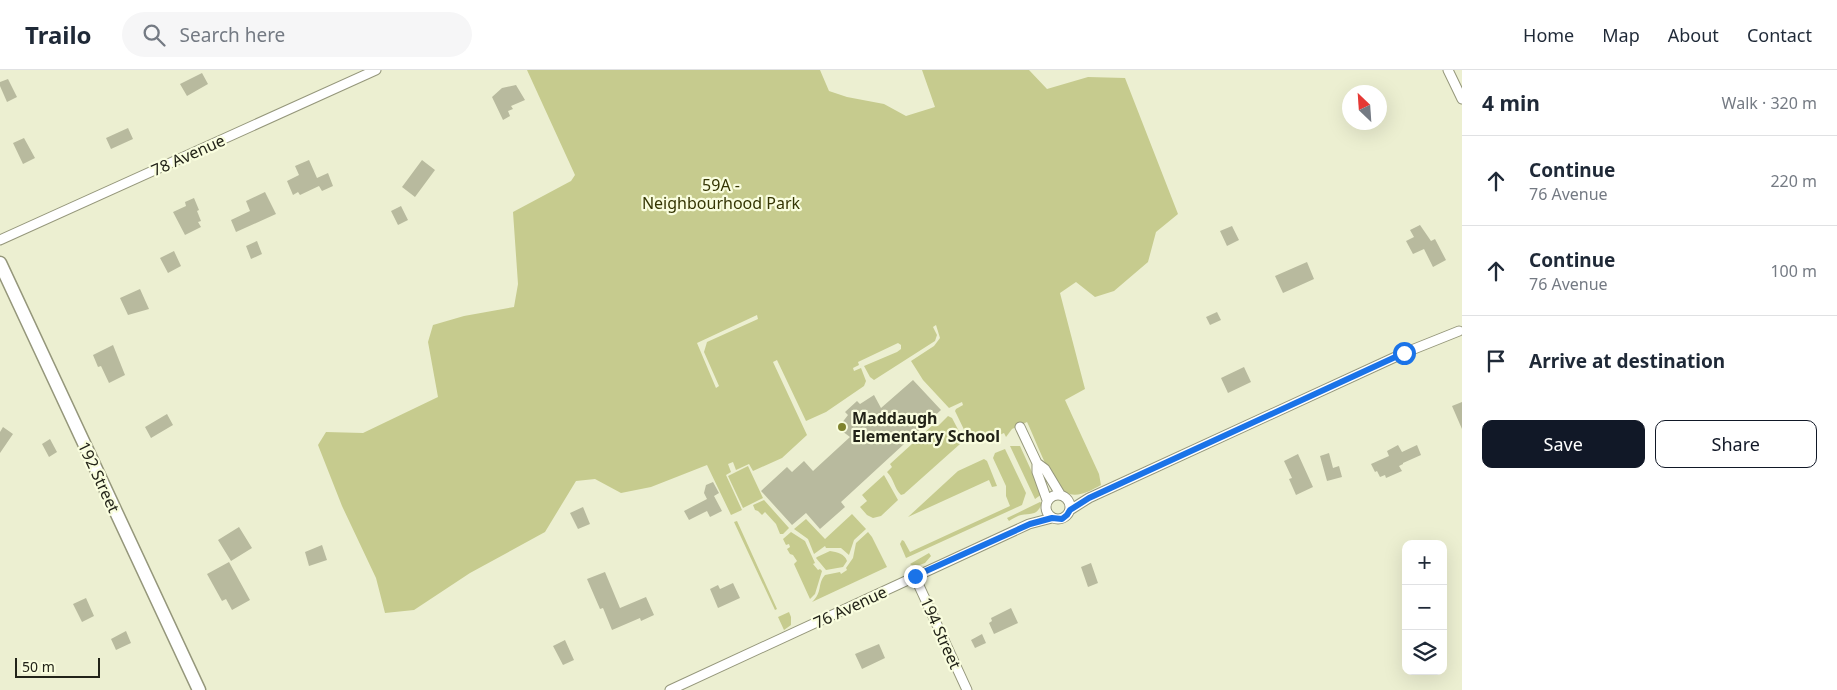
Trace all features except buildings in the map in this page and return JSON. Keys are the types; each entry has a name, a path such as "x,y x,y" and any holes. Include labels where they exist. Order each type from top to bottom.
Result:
{"main road":[{"name":"192 Street","path":"0,263 198,690"}],"street":[{"name":"78 Avenue","path":"0,240 376,70"},
{"path":"1448,70 1462,99"},
{"path":"1069,505 1089,498 1404,353 1459,331"},
{"path":"1020,427 1037,463 1037,472 1047,500 1049,514 1062,519 1067,515 1069,505"},
{"path":"1037,463 1045,469 1069,505"},
{"path":"1047,500 1060,494"},
{"name":"76 Avenue","path":"670,690 1049,514"},
{"name":"194 Street","path":"915,576 967,690"}],"green space":[{"name":"59A - Neighbourhood Park","path":"527,70 820,70 829,91 847,97 884,104 906,116 935,107 922,70 1029,70 1047,89 1088,77 1125,78 1178,214 1156,232 1148,262 1114,291 1095,297 1076,282 1060,293 1085,389 1065,400 1099,474 1101,485 1088,492 1074,495 1064,492 1059,488 1027,422 1012,429 1006,437 1004,433 981,443 969,440 955,411 963,405 962,402 949,408 923,380 911,361 934,346 940,338 936,325 933,327 937,335 935,341 874,380 870,377 864,366 897,352 901,349 901,345 898,343 858,362 859,365 853,368 854,371 861,368 866,381 864,386 826,412 806,421 777,360 773,362 807,435 782,458 753,471 749,464 736,470 733,462 728,464 731,472 726,475 742,510 731,515 707,465 651,487 621,493 595,479 576,481 545,532 470,573 414,610 385,613 376,578 342,506 318,445 326,432 363,433 438,397 428,342 433,325 464,316 514,307 518,284 513,212 571,181 575,175","holes":["757,315 758,319 707,342 704,352 719,386 716,388 697,343"]},
{"path":"948,416 952,418 962,437 960,444 901,495 887,472 892,467 890,464 935,423 938,426"},
{"path":"1010,446 1020,446 1042,494 1035,499"},
{"path":"1005,449 1026,493 1022,505 906,558 900,544 902,540 910,552 1010,506 1006,496 1006,486 993,458 995,453"},
{"path":"984,459 987,461 997,486 992,487 989,480 908,517 958,471"},
{"path":"748,466 763,498 743,508 728,476"},
{"path":"884,475 898,500 881,516 873,518 867,515 860,507 867,501 862,495"},
{"path":"764,500 789,528 783,534 780,534 776,524 765,512 762,515 755,510 753,505"},
{"path":"1040,502 1042,503 1040,507 1034,513 1019,515 1009,521 1007,518"},
{"path":"852,514 866,529 854,540 849,555 841,548 826,548 825,546 814,554 808,539 794,529 806,519 825,539"},
{"path":"737,521 777,609 775,610 734,522"},
{"path":"791,532 805,541 815,563 813,564 818,570 822,571 815,594 810,599 794,564 797,561 787,549 790,547 789,544 786,545 783,539"},
{"path":"868,532 887,567 812,602 818,595 825,575 840,572 841,574 847,570 846,568 853,558 856,543"},
{"path":"830,551 843,555 847,561 843,567 826,570 816,558"},
{"path":"929,553 931,556 925,563 914,567 910,564"},
{"path":"789,612 791,625 784,630 778,617"}],"place":[{"name":"Maddaugh Elementary School","path":"842,427"}],"route":[{"path":"915,576 1030,524 1052,518 1062,519 1070,510 1089,498 1404,353"}]}
